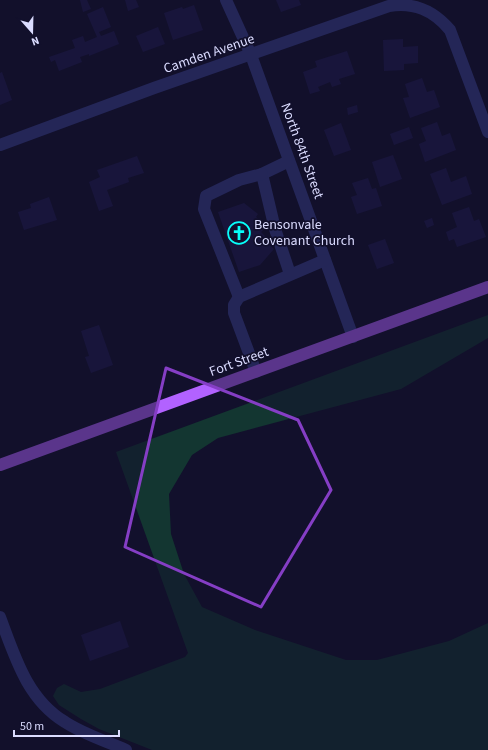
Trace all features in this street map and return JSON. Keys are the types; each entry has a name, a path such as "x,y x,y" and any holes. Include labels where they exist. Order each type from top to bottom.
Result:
{"main road":[{"name":"Fort Street","path":"0,465 488,287"}],"street":[{"name":"North 84th Street","path":"226,0 251,55 353,337"},
{"name":"Camden Avenue","path":"0,145 389,6 413,5 429,11 441,19 454,38 488,132"},
{"path":"239,298 204,209 206,196 239,180 262,174 289,161"},
{"path":"262,174 275,228 290,274"},
{"path":"256,372 234,313 234,305 239,298 290,274 325,260"},
{"path":"0,617 22,675 35,696 43,705 52,714 74,728 126,750"}],"highlighted area":[{"path":"166,368 298,420 331,490 261,607 125,547"}],"green space":[{"path":"488,315 488,338 401,389 218,438 192,455 169,494 171,534 184,574 202,607 255,630 346,660 377,660 449,641 488,623 488,750 152,750 99,729 59,705 53,696 57,688 64,684 81,692 100,689 185,657 188,653 116,452"}],"building":[{"path":"80,0 87,0 91,9 83,12"},
{"path":"125,0 136,0 139,7 128,11"},
{"path":"276,0 299,0 301,5 281,12"},
{"path":"194,5 203,30 173,40 164,13"},
{"path":"103,7 111,27 99,32 101,36 114,31 119,44 89,56 89,54 80,57 82,62 59,71 55,60 51,62 49,57 75,48 72,40 83,36 85,42 97,37 87,14"},
{"path":"158,27 165,44 143,52 136,36"},
{"path":"403,39 403,47 418,46 418,63 404,64 404,70 384,71 383,40"},
{"path":"347,51 355,74 339,79 341,84 332,87 330,82 318,87 320,91 310,94 303,72 317,67 315,61"},
{"path":"2,72 12,100 0,105 0,73"},
{"path":"422,78 427,92 434,90 440,107 410,118 403,98 409,97 405,84"},
{"path":"357,105 358,112 348,115 347,108"},
{"path":"437,122 442,136 450,133 456,150 425,162 419,144 426,141 421,128"},
{"path":"341,123 351,150 334,156 324,130"},
{"path":"409,127 413,138 394,145 390,134"},
{"path":"393,155 402,179 380,187 372,162"},
{"path":"137,156 144,173 128,178 129,182 107,190 113,206 99,211 89,182 100,177 97,170"},
{"path":"446,168 451,182 466,176 472,194 442,205 430,174"},
{"path":"368,178 372,189 376,188 382,206 357,214 351,197 357,195 352,183"},
{"path":"49,197 57,220 24,230 18,212 31,208 30,204"},
{"path":"244,203 258,214 256,217 261,221 258,224 264,229 261,232 266,237 264,240 274,249 260,265 239,272 218,212"},
{"path":"469,207 474,221 479,219 486,237 457,247 454,239 449,241 446,232 457,227 452,213"},
{"path":"432,218 434,225 427,228 424,221"},
{"path":"385,239 394,263 377,269 368,245"},
{"path":"99,325 113,365 91,373 85,357 89,356 81,331"},
{"path":"120,621 129,647 90,661 81,635"}],"place":[{"name":"Bensonvale Covenant Church","path":"239,233"}]}
